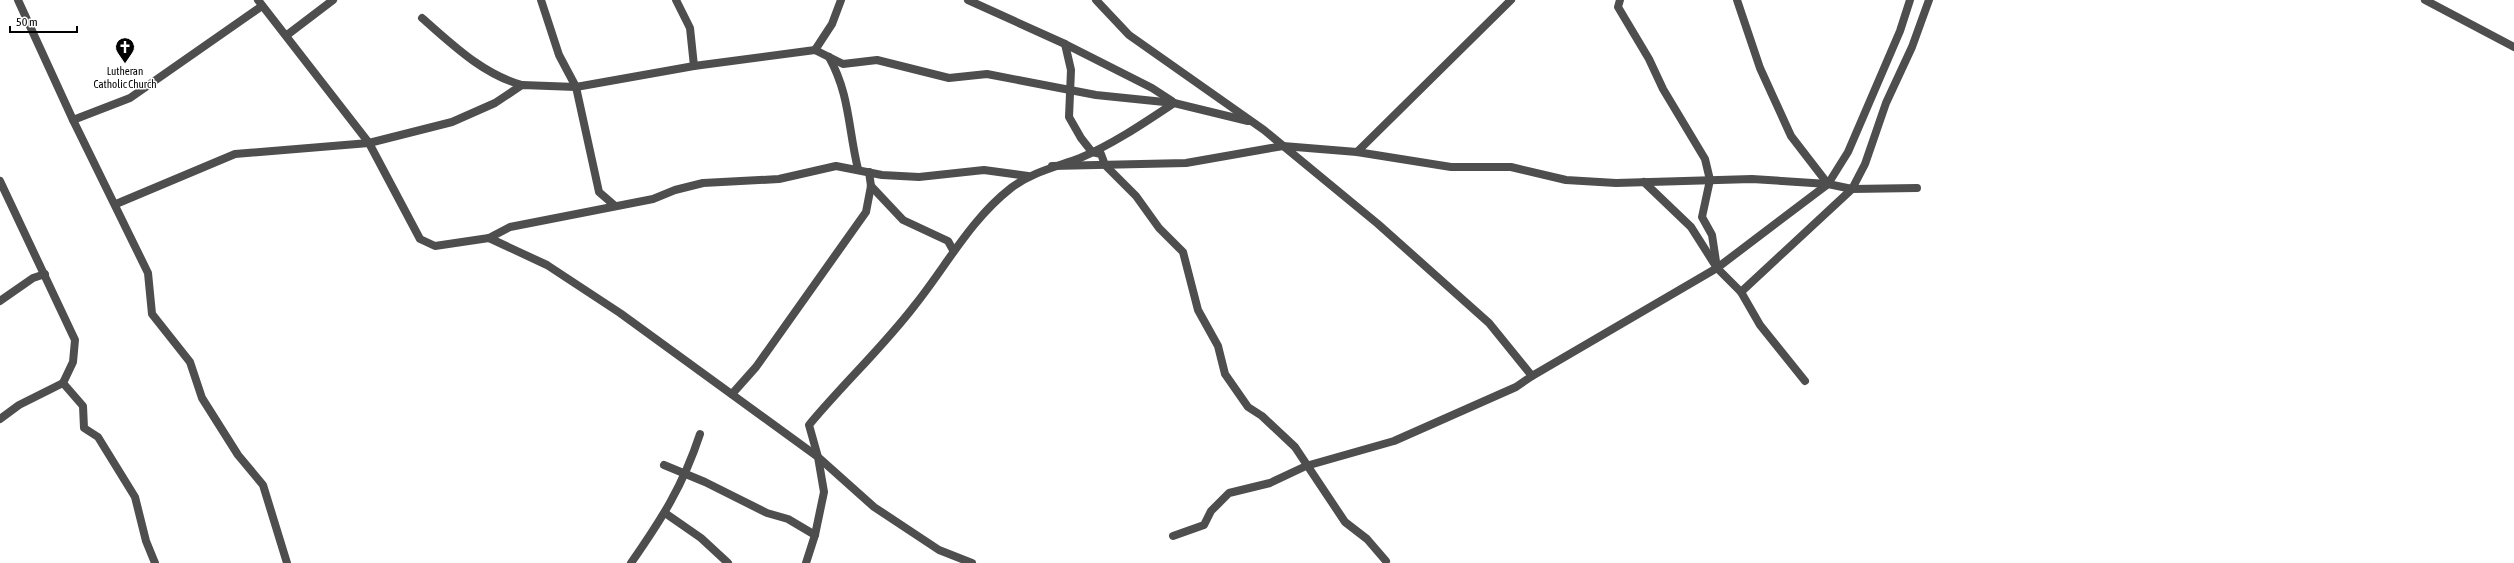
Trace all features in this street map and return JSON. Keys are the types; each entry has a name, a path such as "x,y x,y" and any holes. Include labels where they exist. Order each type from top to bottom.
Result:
{"street":[{"path":"18,0 73,120 116,204 148,273 152,314 190,362 202,398 238,455 263,485 287,563"},
{"path":"287,35 333,0"},
{"path":"541,0 559,55 576,87 599,192 614,205"},
{"path":"676,0 690,28 694,66"},
{"path":"815,50 832,24 841,0"},
{"path":"968,0 1065,44 1152,88 1174,103"},
{"path":"1096,0 1129,36 1283,146 1450,287 1489,323 1532,376"},
{"path":"1356,152 1511,0"},
{"path":"1620,0 1618,8 1649,59 1663,89 1705,159 1710,180 1702,217 1712,235 1717,268"},
{"path":"1737,0 1760,68 1791,136 1828,184"},
{"path":"1173,536 1204,525 1211,511 1229,493 1270,483 1306,466 1394,441 1516,386 1717,268 1828,184 1848,152 1900,31 1910,0"},
{"path":"1741,292 1852,189 1865,164 1886,103 1912,47 1929,0"},
{"path":"2424,0 2514,47"},
{"path":"73,120 130,98 260,3 287,35 369,143 420,239 435,246 489,238 510,227 653,198 675,190 703,183 779,179 836,166 858,169 882,175 919,177 984,170 1028,176"},
{"path":"422,18 476,62 502,80 522,85 576,87 694,66 815,50 843,64 877,60 950,78 987,74 1096,95 1174,103 1248,121"},
{"path":"1065,44 1071,70 1069,117 1081,138 1092,152 1101,154 1105,165 1136,196 1159,228 1183,252 1198,310 1218,346 1225,374 1248,407 1262,416 1295,447 1306,466 1345,522 1367,539 1386,561"},
{"path":"829,57 839,75 847,101 852,144 858,169"},
{"path":"116,204 235,154 369,143 452,122 495,103 522,85"},
{"path":"806,563 815,535 824,492 818,457 809,425 840,388 915,305 953,250 986,209 1028,176 1092,152 1174,103"},
{"path":"1052,166 1186,163 1283,146 1356,152 1451,167 1511,167 1566,180 1644,182 1752,179 1828,184 1852,189 1917,188"},
{"path":"732,394 760,361 866,212 871,186 869,172"},
{"path":"0,181 75,340 73,362 63,383 19,405 0,419"},
{"path":"1644,182 1691,227 1717,268 1741,292 1760,325 1804,382"},
{"path":"871,186 903,220 948,241 953,250"},
{"path":"489,238 547,265 620,313 818,457 874,507 939,550 972,563"},
{"path":"0,301 33,278 45,274"},
{"path":"63,383 83,406 84,428 98,437 135,497 146,541 155,563"},
{"path":"631,563 665,513 686,474 700,434"},
{"path":"664,465 767,512 788,519 815,535"},
{"path":"665,513 700,538 728,563"}],"place":[{"name":"Lutheran Catholic Church","path":"125,64"}]}
